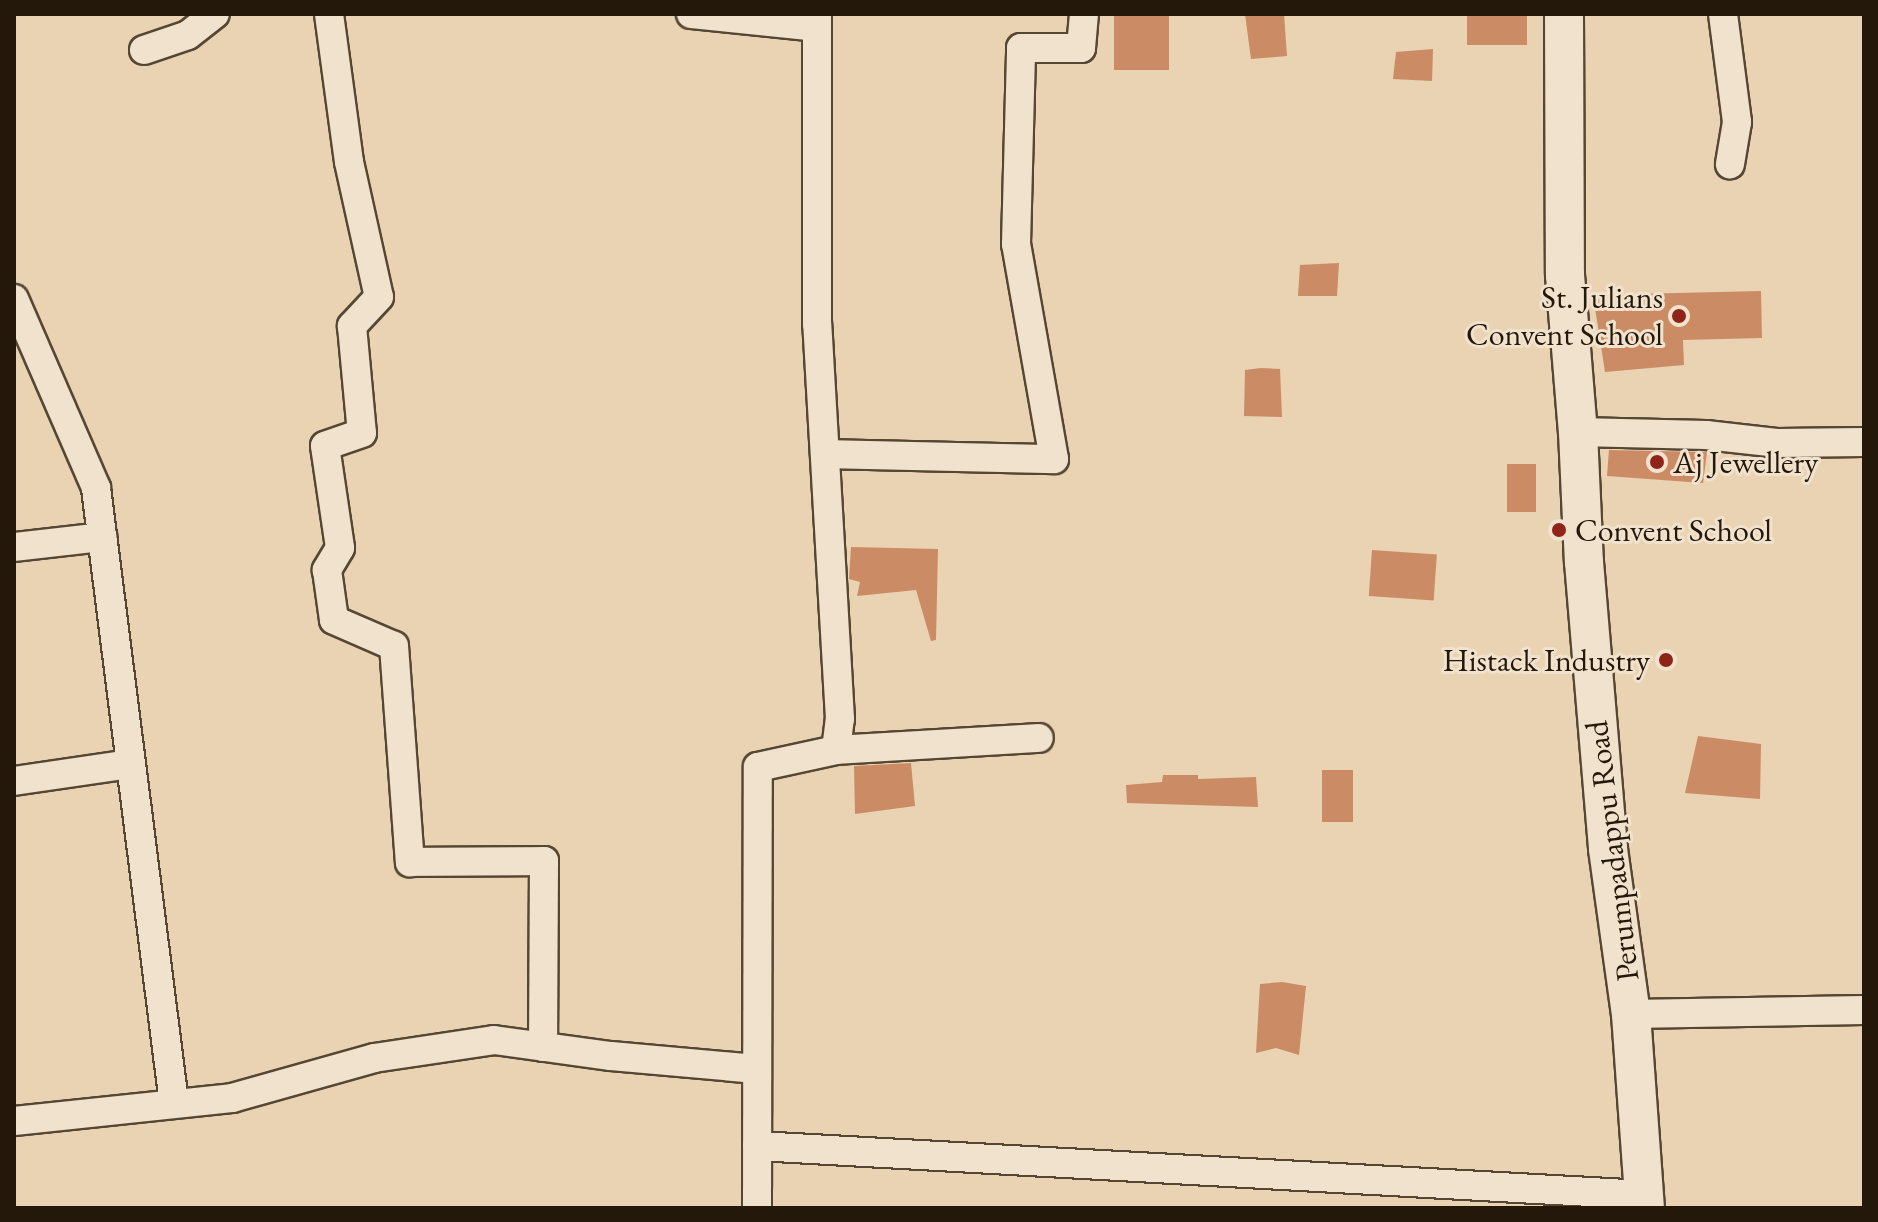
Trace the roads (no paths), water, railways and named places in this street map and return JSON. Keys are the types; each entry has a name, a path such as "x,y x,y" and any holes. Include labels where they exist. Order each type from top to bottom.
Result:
{"main road":[{"name":"Perumpadappu Road","path":"1564,14 1565,275 1578,432 1584,562 1608,849 1631,1014 1645,1202"}],"street":[{"path":"144,50 188,35 215,14"},
{"path":"329,14 349,162 379,297 352,326 362,433 325,446 340,548 327,570 334,620 394,646 410,862 544,861 543,1047"},
{"path":"691,14 816,20 817,324 840,719 836,750"},
{"path":"826,454 1054,459 1016,244 1021,48 1081,48 1084,14"},
{"path":"1723,14 1737,122 1730,164"},
{"path":"14,299 96,488 174,1103"},
{"path":"1578,432 1706,435 1777,443 1864,442"},
{"path":"14,547 102,537"},
{"path":"757,1208 758,767 836,750 1039,738"},
{"path":"14,781 131,764"},
{"path":"1631,1014 1864,1010"},
{"path":"14,1121 232,1098 374,1058 494,1040 756,1069"},
{"path":"757,1146 1645,1202"}],"place":[{"name":"St. Julians Convent School","path":"1679,316"},
{"name":"Aj Jewellery","path":"1657,462"},
{"name":"Convent School","path":"1559,530"},
{"name":"Histack Industry","path":"1666,660"}]}
